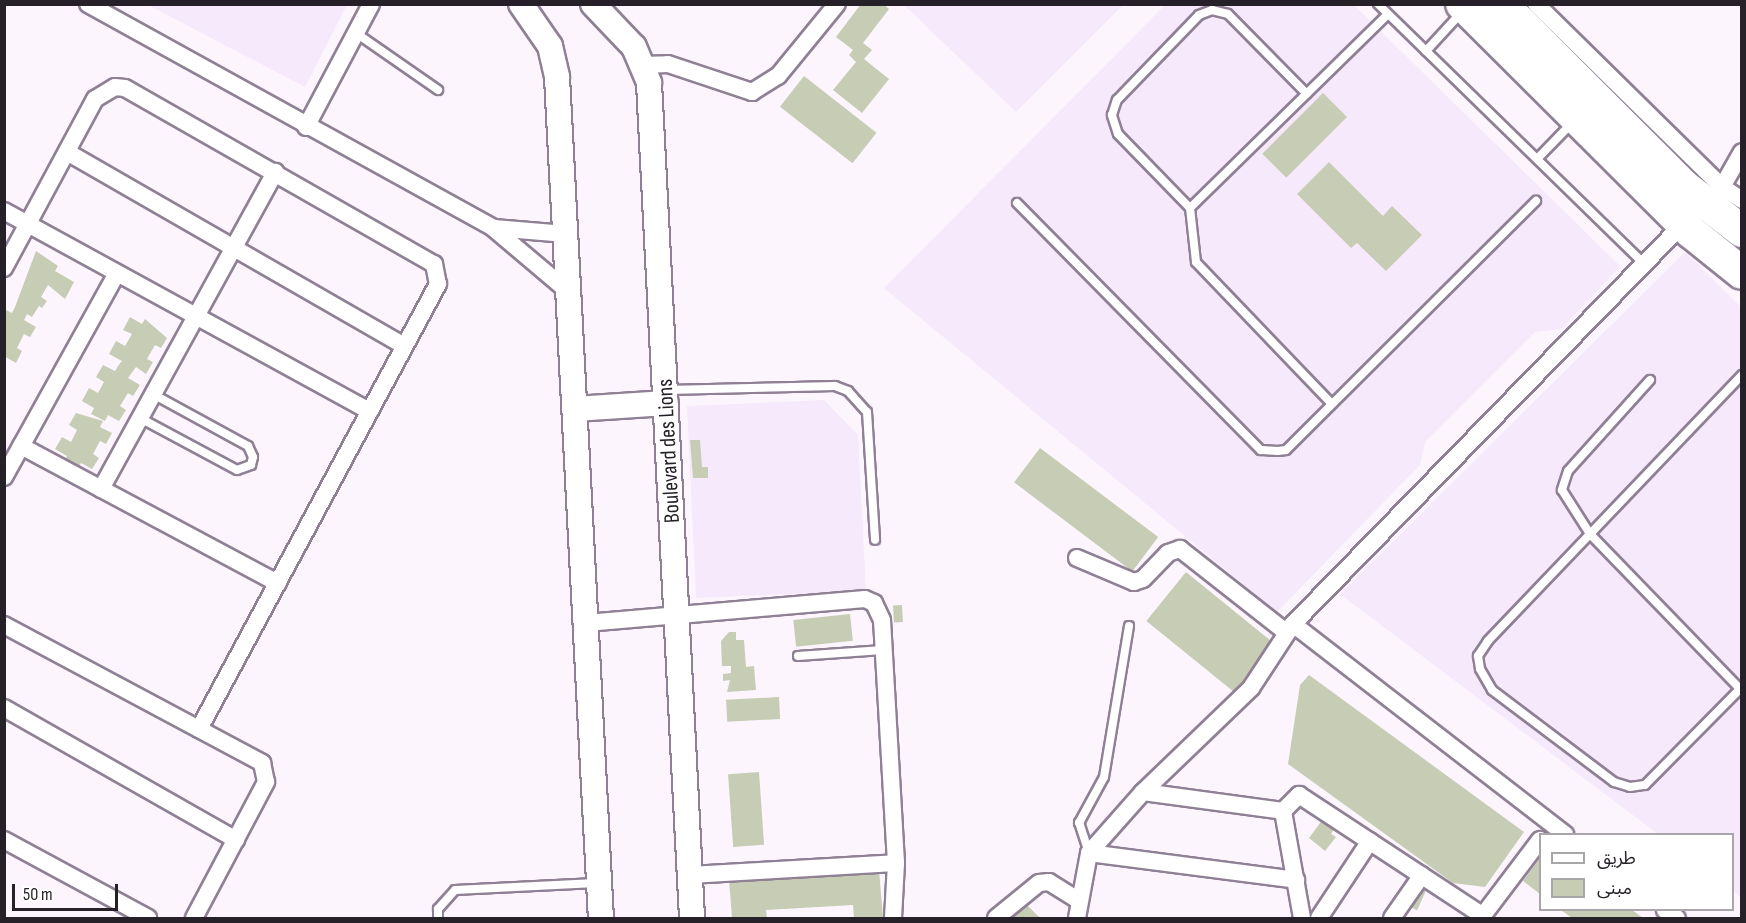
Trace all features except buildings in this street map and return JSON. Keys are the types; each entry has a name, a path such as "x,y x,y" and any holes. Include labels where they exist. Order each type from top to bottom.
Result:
{"highway":[{"path":"1502,4 1716,197 1742,231"},
{"path":"1464,6 1683,224 1742,273"}],"main road":[{"path":"520,4 541,29 554,61 566,234 601,918"},
{"name":"Boulevard des Lions","path":"593,4 626,37 644,66 649,83 692,918"},
{"path":"575,409 666,397"}],"street":[{"path":"88,4 306,127 493,228 569,292"},
{"path":"306,127 371,4"},
{"path":"644,66 668,64 752,92 778,76 837,4"},
{"path":"1536,4 1716,197 1742,200"},
{"path":"4,268 95,99 103,91 125,88 434,264 438,284 199,729"},
{"path":"67,152 404,346"},
{"path":"1716,197 1742,152"},
{"path":"101,489 275,172"},
{"path":"4,212 370,411"},
{"path":"1081,914 1089,853 1143,792 1251,688 1290,628 1683,224"},
{"path":"493,228 566,234"},
{"path":"4,477 117,273"},
{"path":"21,446 278,583"},
{"path":"1077,558 1134,582 1143,579 1168,553 1180,549 1290,628 1554,831"},
{"path":"586,623 865,599 874,603 882,620 884,650 896,863 893,918"},
{"path":"4,625 262,763 266,773 266,782 194,918"},
{"path":"4,708 236,840"},
{"path":"1143,792 1283,811"},
{"path":"1302,918 1283,811 1293,798 1306,796 1482,917 1539,841"},
{"path":"4,840 148,918"},
{"path":"1319,918 1370,841"},
{"path":"1089,853 1296,880"},
{"path":"689,875 896,863"},
{"path":"1392,918 1422,875"},
{"path":"996,918 1039,883 1049,882 1081,914"}],"lane":[{"path":"1378,4 1644,264"},
{"path":"1426,51 1464,6"},
{"path":"1306,94 1228,14 1212,10 1199,15 1117,100 1112,115 1118,134 1190,208 1196,262 1331,403"},
{"path":"1190,208 1388,14"},
{"path":"356,33 438,90"},
{"path":"1537,159 1577,118"},
{"path":"1017,203 1261,450 1286,450 1536,201"},
{"path":"1650,380 1568,471 1562,490 1590,534 1741,688 1645,785 1630,787 1614,782 1492,690 1480,669 1478,656 1488,641 1590,534 1742,375"},
{"path":"666,397 835,386 848,391 867,412 869,423 875,540"},
{"path":"140,418 237,470 251,465 253,457 248,446 153,394"},
{"path":"1089,853 1079,823 1104,777 1129,627"},
{"path":"798,656 884,650"},
{"path":"438,918 438,909 455,890 599,883"}],"shaded area":[{"path":"1166,4 1354,5 1620,266 1562,329 1535,332 1425,442 1420,465 1277,612 884,288"},
{"path":"148,5 347,5 305,87"},
{"path":"904,5 1123,5 1016,112"},
{"path":"1685,252 1741,307 1741,898 1734,892 1734,833 1657,833 1340,594"},
{"path":"824,400 858,435 866,591 696,598 687,406"}]}
